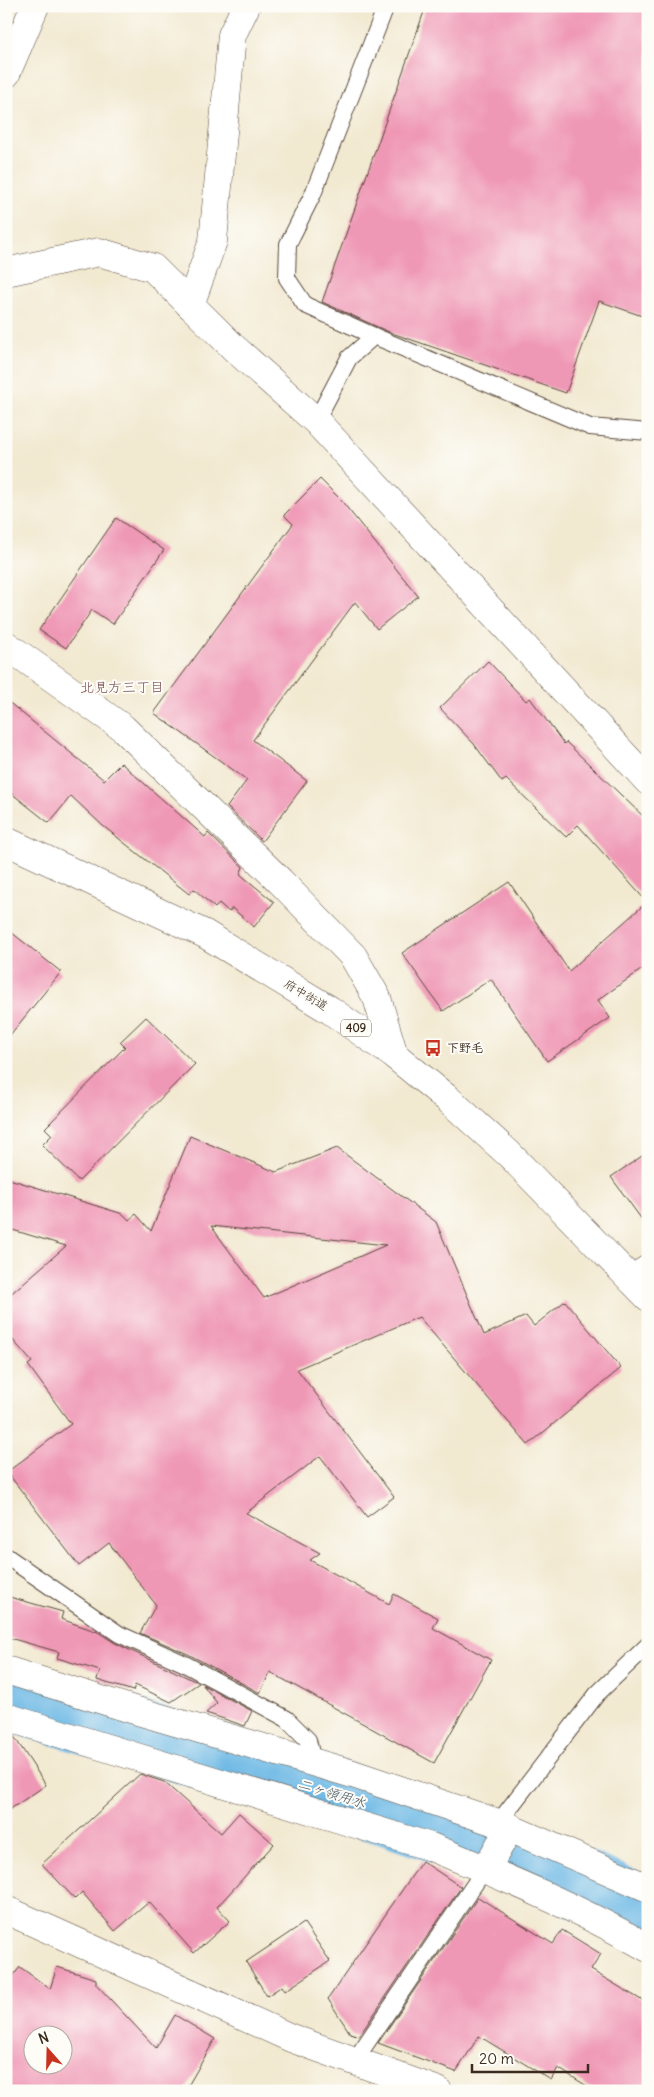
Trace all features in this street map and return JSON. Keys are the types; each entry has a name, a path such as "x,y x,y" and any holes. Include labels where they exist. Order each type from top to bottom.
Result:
{"main road":[{"path":"6,74 35,6"},
{"path":"190,305 213,241 232,35 246,6"},
{"path":"6,272 99,252 153,268 234,348 316,422 648,781"},
{"path":"6,645 123,728 280,881 353,956 377,998 394,1055"},
{"name":"府中街道","path":"6,841 205,934 330,1010 394,1055 449,1100 509,1154 642,1282"},
{"path":"6,1670 134,1710 353,1774 505,1828 648,1888"},
{"path":"6,1717 361,1824 488,1866 648,1948"},
{"path":"488,1866 505,1828"},
{"path":"6,1910 291,2038 438,2091"}],"lane":[{"path":"386,6 313,194 288,244 287,278 305,305 374,336 590,427 648,432"},
{"path":"316,422 349,358 374,336"},
{"path":"6,1556 119,1634 183,1663 287,1719 308,1740 314,1763"},
{"path":"505,1828 597,1694 648,1645"},
{"path":"355,2060 488,1866"}],"building":[{"path":"426,6 648,6 648,318 599,301 566,393 389,332 322,302"},
{"path":"320,479 340,499 418,596 377,629 355,602 253,740 307,781 262,841 227,807 247,780 154,713 293,524 284,515"},
{"path":"116,518 164,550 113,624 92,610 66,648 39,630"},
{"path":"488,661 526,701 530,698 564,744 566,742 648,821 648,965 598,1000 610,1018 547,1061 491,979 443,1011 402,953 509,882 569,971 647,902 578,825 566,837 506,779 502,782 474,744 440,708"},
{"path":"6,700 104,780 121,763 205,837 208,833 243,867 240,874 274,902 254,927 232,908 229,912 219,903 215,908 194,889 189,894 103,826 71,796 49,823 6,789"},
{"path":"6,928 61,972 6,1040"},
{"path":"146,1017 195,1064 79,1181 42,1145 52,1135 45,1128 125,1047 120,1042"},
{"path":"190,1136 276,1172 337,1148 436,1222 484,1335 526,1316 534,1326 565,1301 621,1368 528,1445 419,1317 297,1369 394,1497 367,1517 320,1456 246,1513 320,1553 310,1560 389,1604 394,1594 438,1618 433,1628 491,1660 434,1763 270,1672 260,1693 188,1654 140,1633 156,1605 109,1543 79,1566 7,1472 71,1424 28,1365 32,1362 6,1332 6,1298 66,1246 6,1228 6,1178 123,1214 129,1220 136,1214 151,1231","holes":["211,1226 386,1245 264,1298"]},
{"path":"648,1152 648,1228 611,1177"},
{"path":"6,1596 63,1612 61,1619 98,1632 115,1643 199,1683 171,1702 135,1685 133,1691 97,1680 100,1671 57,1658 59,1652 6,1637"},
{"path":"203,1685 252,1711 245,1726 206,1713 217,1703"},
{"path":"6,1733 13,1735 46,1785 6,1812"},
{"path":"140,1774 164,1782 221,1833 239,1813 274,1844 217,1907 230,1921 194,1953 149,1902 115,1931 82,1892 75,1899 42,1864"},
{"path":"422,1861 461,1887 359,2036 350,2033 328,1999"},
{"path":"478,1897 553,1944 562,1930 601,1954 591,1970 648,2004 648,2091 595,2091 558,2068 551,2080 479,2036 456,2072 378,2043"},
{"path":"304,1923 330,1961 285,1991 282,1986 267,1996 246,1962"},
{"path":"20,1967 50,1989 57,1967 96,1979 96,1984 156,2048 175,2015 215,2039 185,2091 6,2091 6,1985"}],"waterway":[{"name":"二ヶ領用水","path":"6,1695 386,1810 516,1855 633,1907 648,1916"}],"place":[{"name":"下野毛","path":"433,1048"}],"district":[{"name":"北見方三丁目","path":"122,687"}]}
